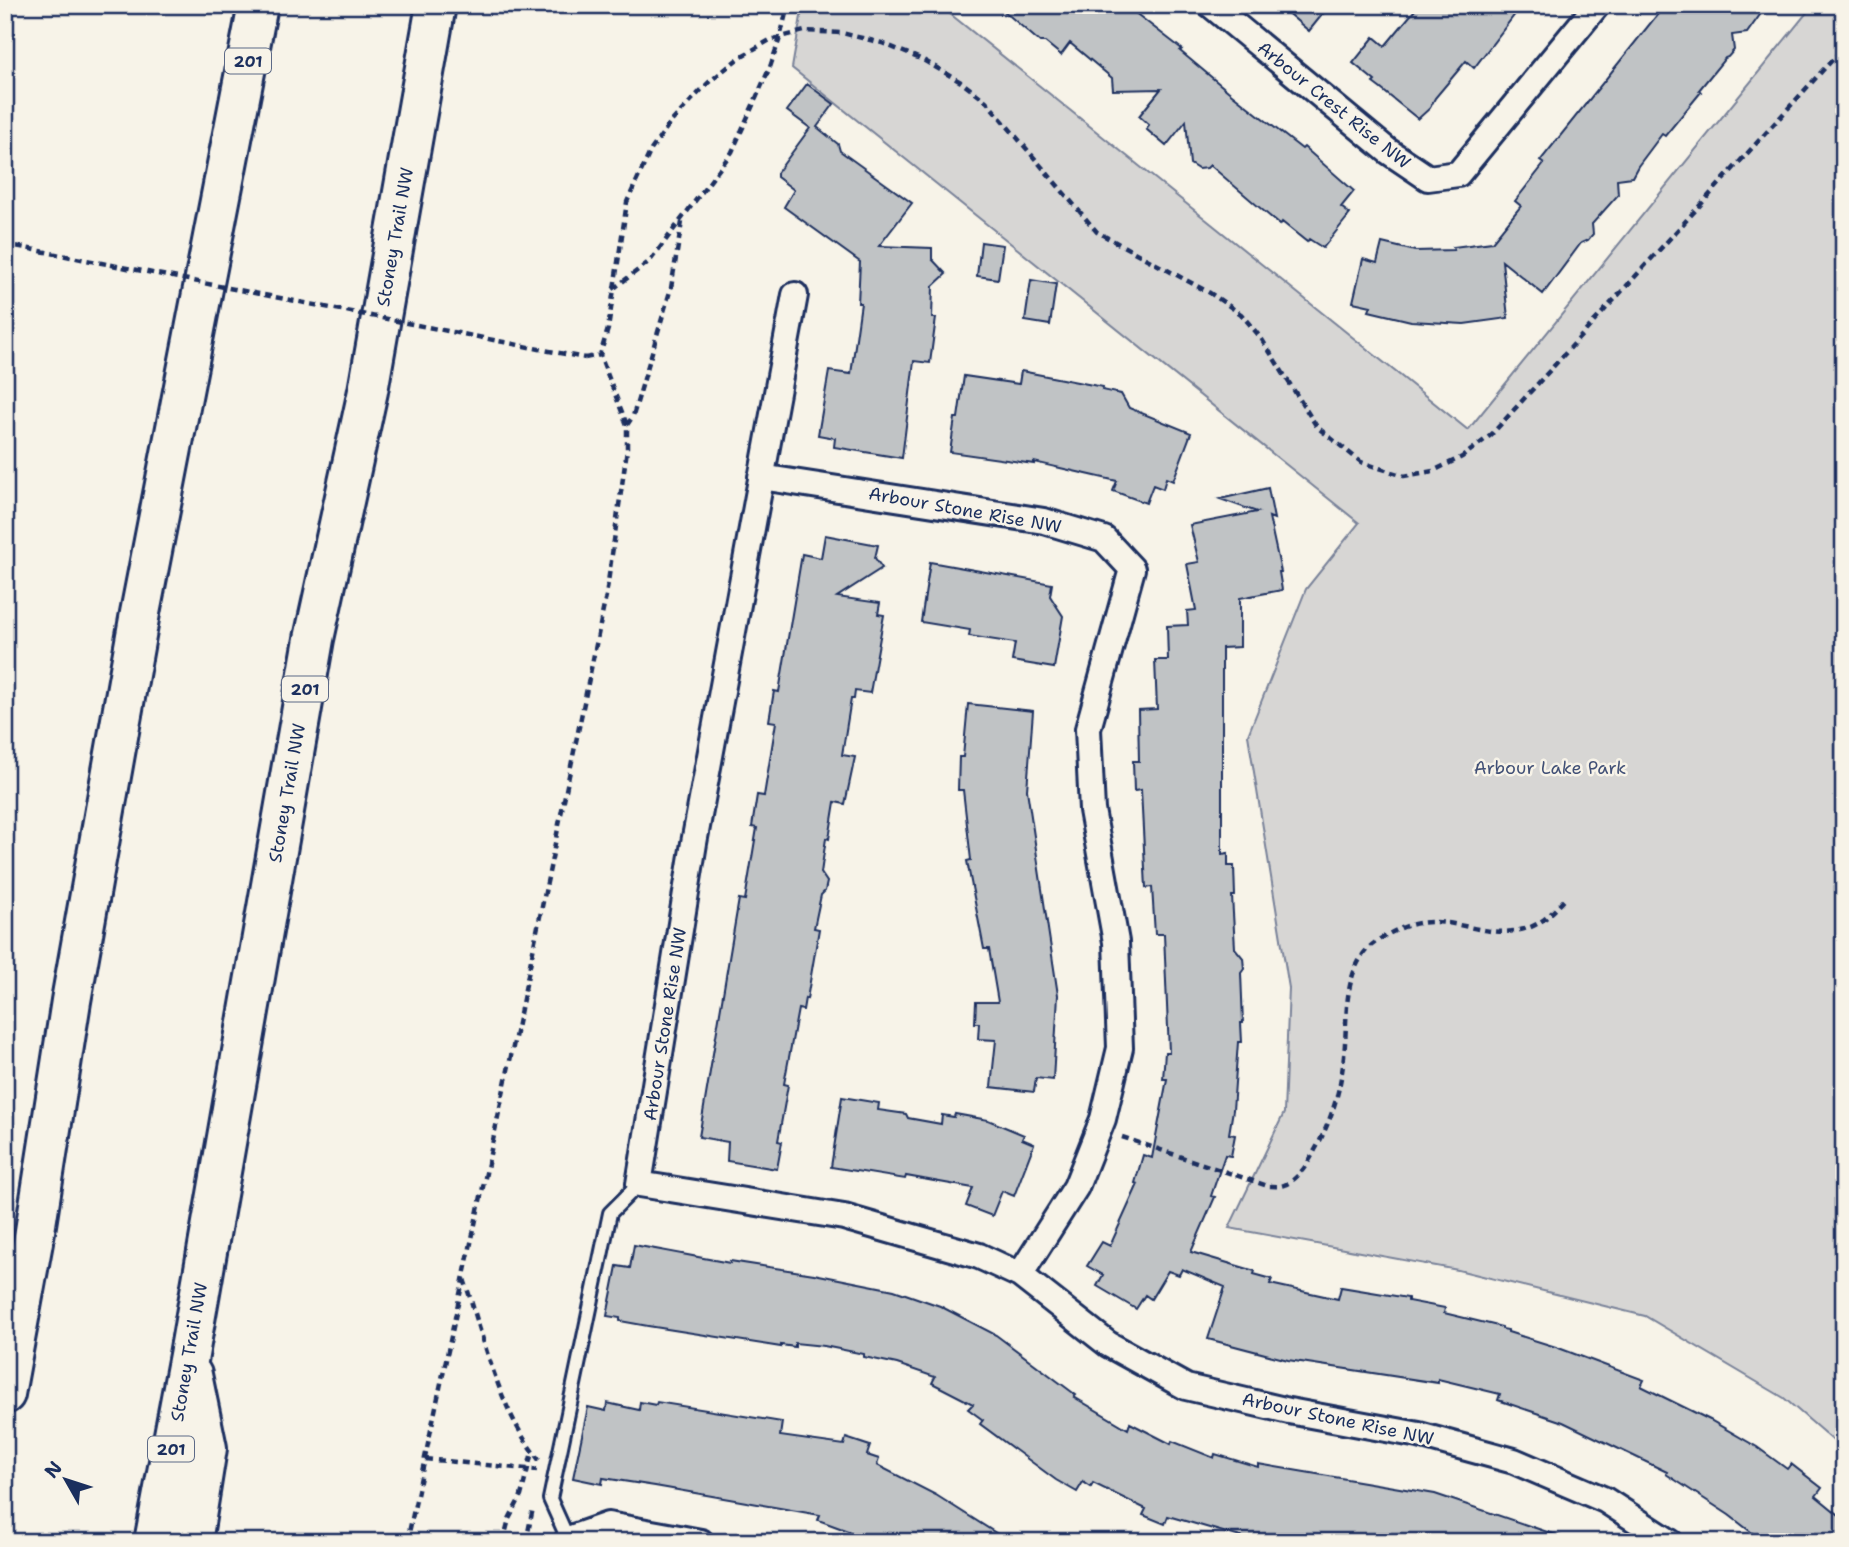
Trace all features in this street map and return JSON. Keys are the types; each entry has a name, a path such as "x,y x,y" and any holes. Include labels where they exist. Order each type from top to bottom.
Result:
{"highway":[{"name":"201","path":"5,1394 135,640 258,5"},
{"name":"Stoney Trail NW","path":"154,1542 314,639 368,391 436,5"},
{"path":"5,1328 28,1268"},
{"path":"189,1355 206,1448 192,1542"}],"street":[{"name":"Arbour Crest Rise NW","path":"1211,5 1388,151 1427,178 1458,174 1597,5"},
{"name":"Arbour Stone Rise NW","path":"795,295 694,843 639,1184 844,1217 979,1256 1020,1275 1108,1345 1186,1387 1289,1411 1419,1435 1514,1461 1605,1500 1670,1542"},
{"name":"Arbour Stone Rise NW","path":"761,477 1044,521 1104,540 1132,569 1088,729 1091,810 1116,942 1120,1048 1103,1119 1076,1187 1020,1275"},
{"path":"568,1540 608,1525 701,1542"}],"lane":[{"path":"568,1540 550,1499 551,1472 610,1213 639,1184"}],"path":[{"path":"613,289 650,261 732,152 780,38 788,5"},
{"path":"407,1542 607,596 627,450 627,425 600,355 608,329 627,202 651,150 670,123 708,83 740,57 770,40 804,31 842,33 882,43 923,60 961,82 986,101 1097,233 1210,293 1241,314 1261,338 1317,428 1361,462 1404,476 1433,471 1462,457 1491,435 1844,47"},
{"path":"627,425 633,416 671,288 683,218"},
{"path":"5,244 586,358 600,355"},
{"path":"1118,1135 1268,1186 1283,1185 1298,1175 1310,1160 1336,1105 1341,1080 1350,982 1360,958 1375,942 1395,930 1418,922 1435,920 1493,931 1525,929 1540,923 1565,899"},
{"path":"464,1278 503,1401 532,1451 551,1472"},
{"path":"503,1542 509,1519 521,1496 532,1451"},
{"path":"425,1459 551,1472"}],"green space":[{"name":"Arbour Lake Park","path":"803,5 939,5 1468,430 1813,5 1844,5 1844,1450 1784,1398 1645,1316 1458,1270 1229,1228 1284,1113 1289,988 1248,735 1306,589 1359,523 792,68"}],"building":[{"path":"997,5 1125,5 1182,49 1180,51 1228,91 1302,149 1304,147 1354,191 1341,207 1350,214 1323,248 1309,239 1307,242 1282,222 1280,225 1210,165 1198,169 1190,164 1186,121 1166,146 1146,129 1149,125 1139,116 1161,89 1113,90 1112,78 1070,43 1061,55 1045,42 1040,42"},
{"path":"1278,5 1330,5 1309,31"},
{"path":"1419,5 1522,5 1474,68 1466,61 1435,98 1430,108 1418,119 1353,63 1374,37 1385,46"},
{"path":"1665,5 1767,5 1747,33 1732,35 1734,50 1699,90 1701,92 1665,136 1662,134 1632,177 1617,179 1618,195 1592,224 1593,234 1581,243 1543,294 1502,261 1508,318 1464,324 1411,321 1369,311 1371,306 1353,302 1363,259 1377,263 1382,243 1415,251 1454,250 1453,247 1492,242 1521,206 1515,201 1544,164 1540,161"},
{"path":"807,84 834,104 817,127 838,144 840,151 912,203 879,246 932,248 932,259 946,274 933,286 932,318 936,318 930,363 914,361 902,458 834,447 835,438 818,435 829,371 851,374 861,303 858,303 860,262 784,207 794,190 777,177 777,173 810,128 787,111"},
{"path":"981,242 1003,245 998,279 977,276"},
{"path":"1031,280 1056,284 1050,325 1025,321"},
{"path":"1021,371 1103,387 1102,390 1121,394 1129,408 1191,433 1173,481 1166,478 1163,489 1153,485 1146,503 1113,491 1117,481 1034,462 950,452 964,376 1019,384"},
{"path":"1268,488 1274,519 1269,517 1281,572 1282,590 1240,598 1240,647 1222,648 1222,854 1228,853 1228,866 1234,866 1235,896 1232,896 1235,948 1243,958 1244,969 1241,973 1242,1042 1238,1042 1229,1134 1235,1135 1231,1156 1225,1155 1211,1196 1215,1197 1191,1252 1255,1271 1254,1274 1272,1279 1270,1284 1338,1299 1341,1287 1408,1298 1408,1301 1445,1308 1444,1313 1502,1327 1508,1332 1644,1380 1641,1386 1710,1420 1757,1447 1787,1469 1791,1464 1822,1488 1816,1496 1844,1519 1844,1542 1764,1542 1729,1515 1666,1474 1667,1472 1563,1422 1498,1400 1500,1394 1438,1379 1438,1383 1288,1360 1208,1339 1225,1287 1182,1269 1179,1275 1168,1271 1151,1299 1145,1295 1136,1309 1097,1286 1103,1275 1087,1266 1102,1242 1110,1246 1138,1184 1135,1183 1143,1155 1152,1158 1167,1079 1163,1079 1165,1052 1169,1052 1164,934 1155,934 1152,887 1146,888 1141,790 1134,791 1133,761 1139,761 1138,710 1157,709 1155,660 1168,660 1167,626 1188,625 1187,611 1196,610 1187,564 1199,562 1190,525 1257,512 1220,499"},
{"path":"825,535 878,545 875,558 882,568 837,597 880,603 878,614 884,615 870,693 855,691 854,699 851,699 842,755 855,757 845,804 835,802 829,839 826,838 821,873 827,882 821,895 814,928 819,929 807,999 805,998 803,1010 798,1009 784,1084 788,1085 778,1141 782,1142 777,1169 727,1161 728,1142 699,1137 739,899 745,900 757,828 752,827 757,795 764,796 776,722 769,721 774,691 779,692 802,554 821,558"},
{"path":"930,562 1052,584 1050,596 1063,616 1054,668 1012,661 1015,643 969,636 970,630 921,622"},
{"path":"968,704 1033,711 1027,790 1058,995 1053,1080 1036,1078 1034,1092 991,1087 996,1040 978,1039 979,1023 975,1023 976,1002 998,1002 989,949 984,949 967,861 971,860 963,790 958,790 959,757 963,757"},
{"path":"842,1097 879,1103 878,1110 906,1114 908,1118 941,1124 942,1115 954,1117 955,1114 988,1120 1024,1135 1022,1139 1034,1144 1014,1196 1002,1191 992,1216 966,1206 973,1188 831,1167"},
{"path":"634,1245 730,1263 814,1274 894,1290 940,1306 996,1335 1076,1395 1074,1397 1128,1429 1130,1423 1171,1444 1172,1441 1214,1458 1215,1454 1258,1467 1258,1464 1435,1494 1565,1538 1565,1542 1243,1542 1244,1538 1168,1516 1165,1524 1143,1515 1146,1509 1093,1483 1091,1487 1083,1482 1077,1492 1056,1480 980,1424 983,1420 968,1409 973,1404 932,1383 935,1377 897,1364 864,1357 864,1354 824,1346 795,1343 795,1347 781,1347 648,1326 607,1316 617,1266 630,1268"},
{"path":"640,1402 656,1405 657,1402 782,1422 780,1436 844,1445 846,1438 870,1446 867,1455 879,1459 877,1465 936,1495 1010,1542 868,1542 818,1520 820,1515 603,1478 602,1484 573,1478 588,1407 606,1411 607,1403 639,1410"}]}
